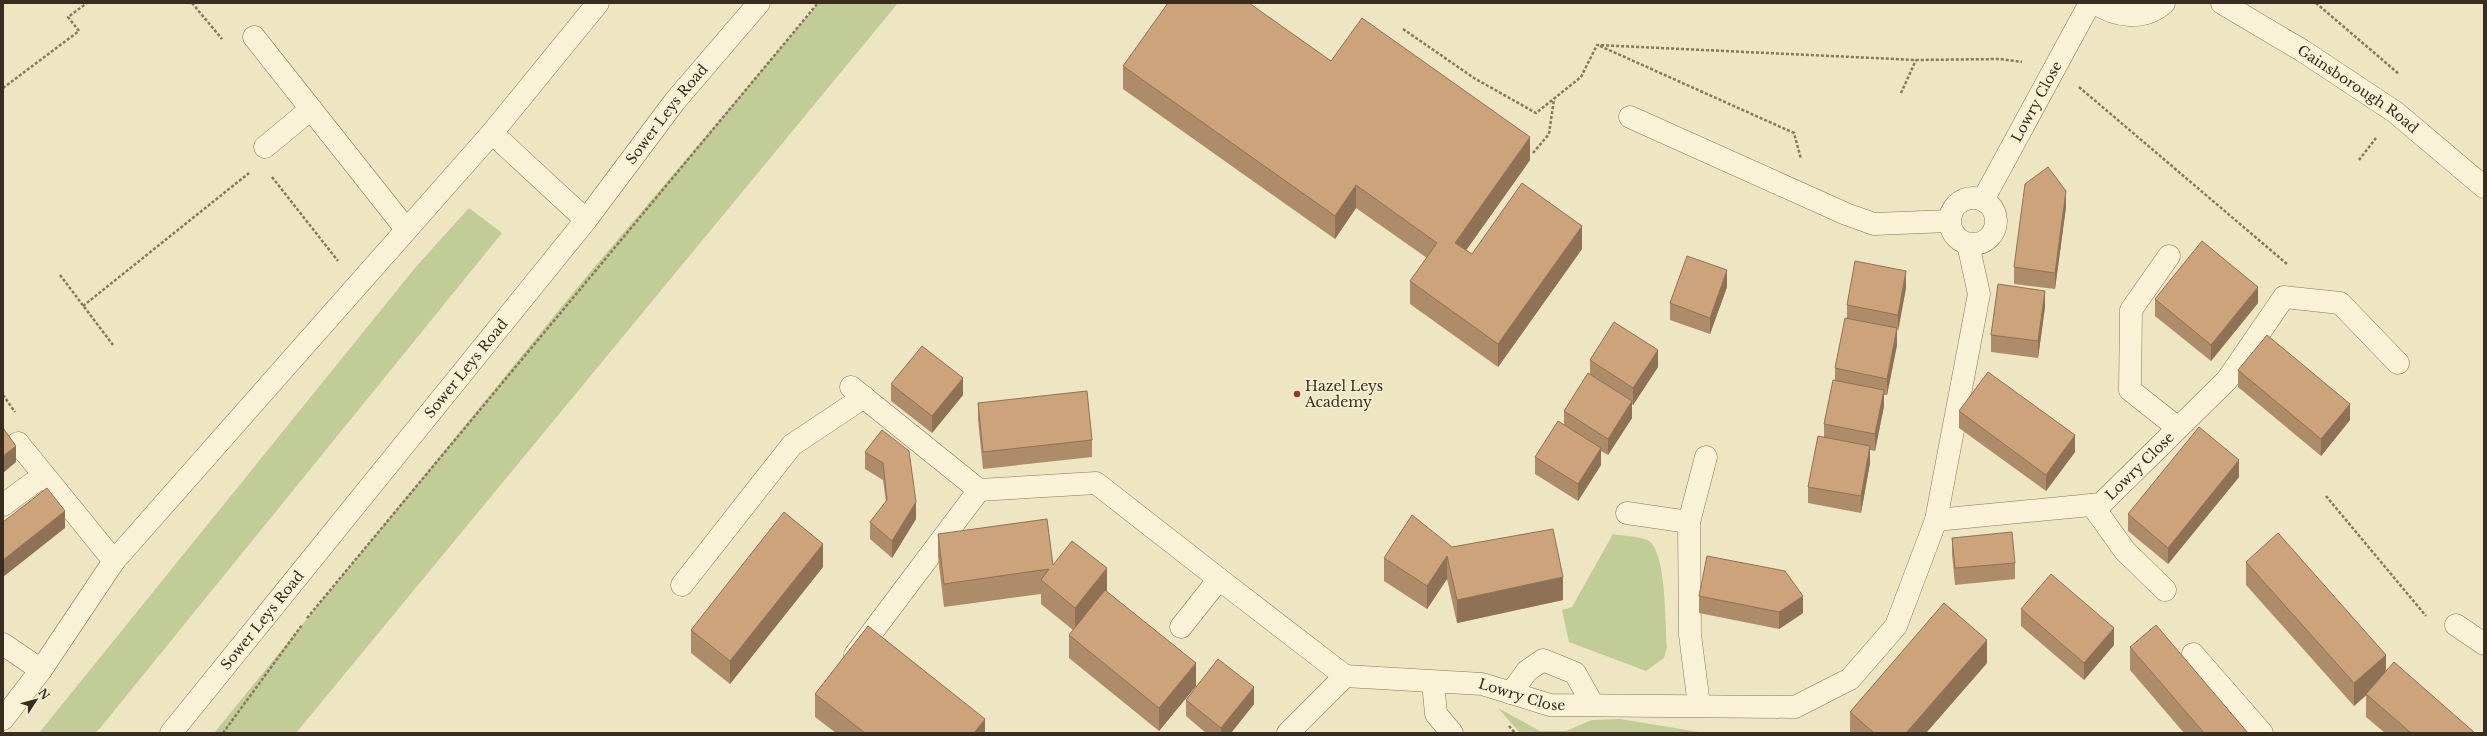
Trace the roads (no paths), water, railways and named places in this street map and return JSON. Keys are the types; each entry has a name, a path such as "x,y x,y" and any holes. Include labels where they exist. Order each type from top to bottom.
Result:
{"street":[{"name":"Sower Leys Road","path":"171,733 586,220 675,101 759,3"},
{"name":"Lowry Close","path":"1983,200 2090,3"},
{"path":"2096,3 2107,11 2125,16 2143,14 2164,3"},
{"name":"Gainsborough Road","path":"2222,3 2302,51 2395,112 2484,187"},
{"path":"3,719 41,670 114,561 492,133 588,7"},
{"path":"254,37 406,229"},
{"path":"261,153 311,109"},
{"path":"1630,117 1874,224 1949,222"},
{"path":"492,133 586,220"},
{"path":"1967,198 1983,200 1994,211 1996,226 1988,238 1975,244 1968,244 1955,236 1949,222 1950,214 1960,201 1967,198"},
{"name":"Lowry Close","path":"1345,676 1482,684 1550,705 1795,707 1850,679 1896,626 1936,520 1979,294 1968,244"},
{"path":"2169,256 2131,310 2130,390 2178,428"},
{"name":"Lowry Close","path":"1936,520 2101,504 2227,380 2284,297 2340,303 2398,363"},
{"path":"682,585 792,445 857,392 979,490 1096,483 1345,676 1288,733"},
{"path":"18,442 114,561"},
{"path":"1699,706 1690,635 1689,522 1706,457"},
{"path":"3,504 44,475"},
{"path":"845,668 979,490"},
{"path":"2092,505 2125,551 2165,590"},
{"path":"1627,513 1689,522"},
{"path":"1181,627 1220,580"},
{"path":"2456,624 2484,644"},
{"path":"3,644 41,670"},
{"path":"2193,654 2262,733"},
{"path":"1511,693 1527,671 1544,660 1575,673 1593,705"},
{"path":"1433,682 1436,714 1452,733"}],"place":[{"name":"Hazel Leys Academy","path":"1297,394"}]}
